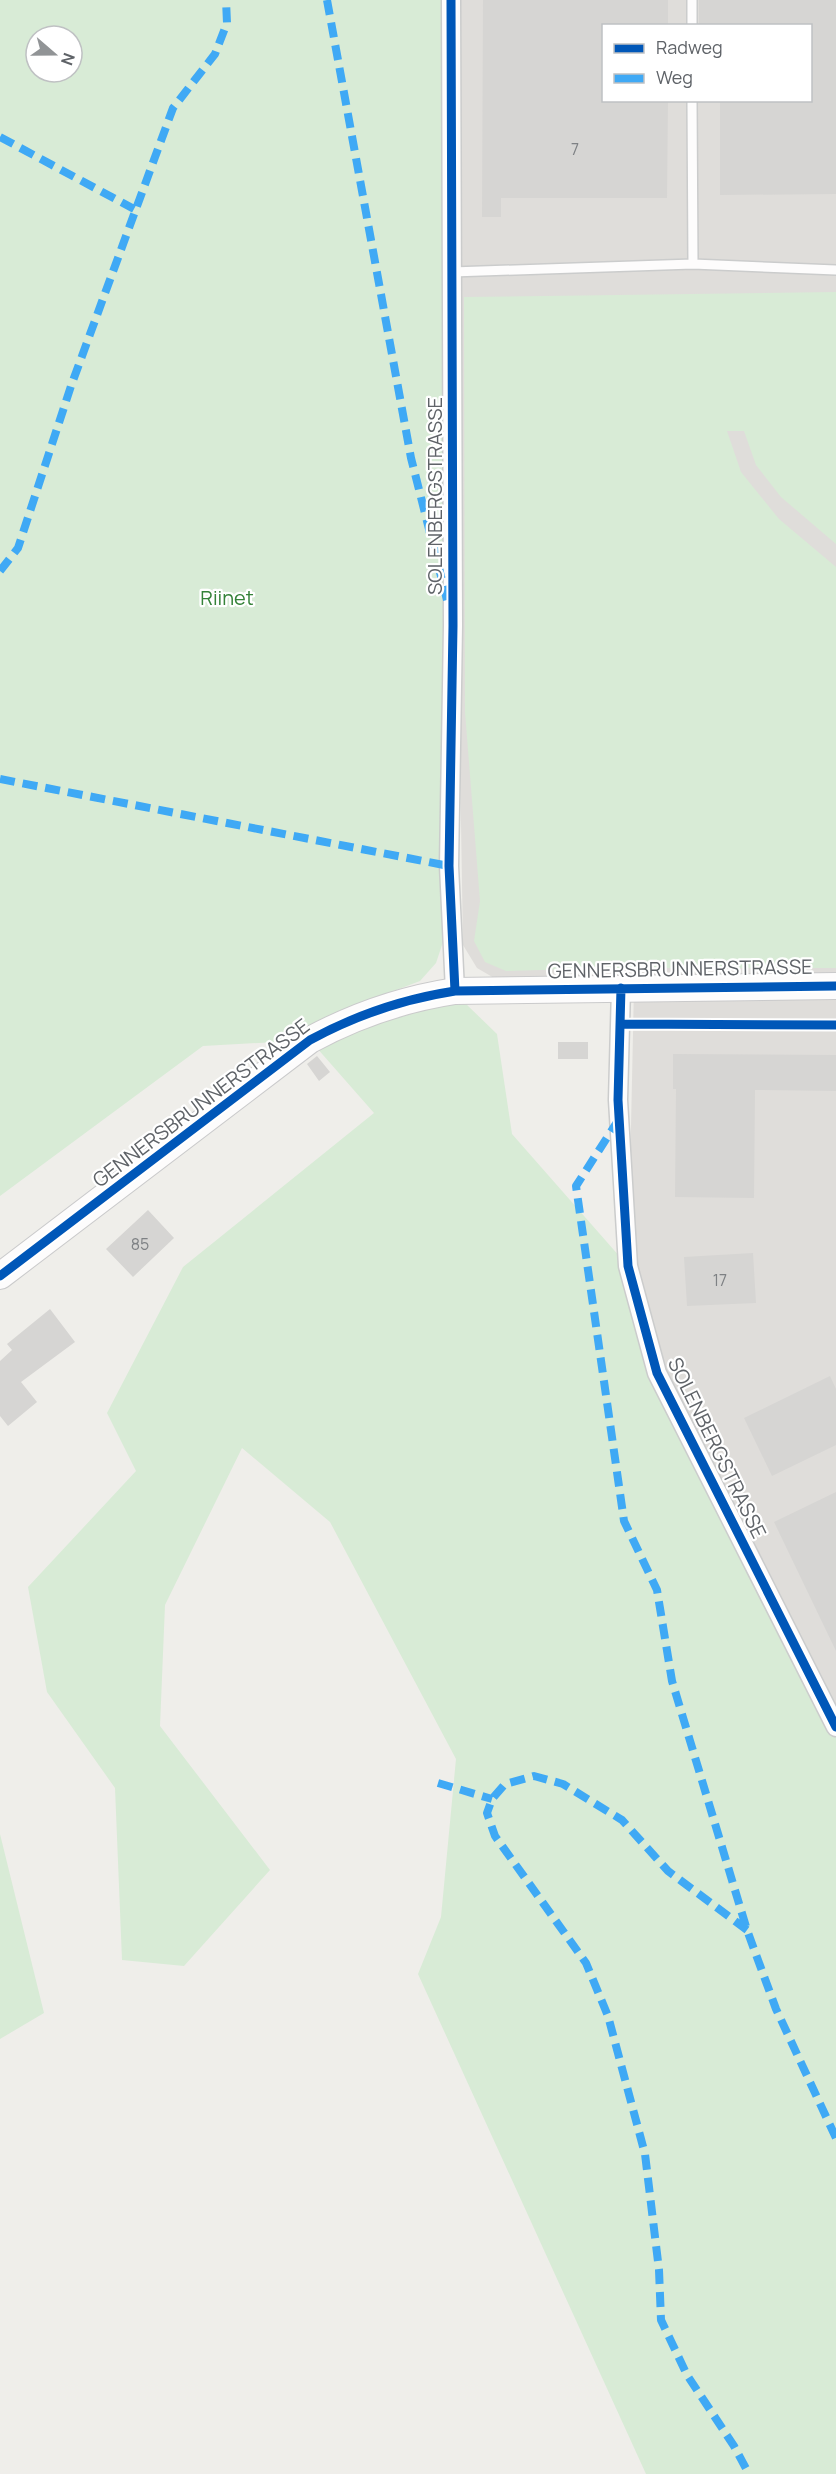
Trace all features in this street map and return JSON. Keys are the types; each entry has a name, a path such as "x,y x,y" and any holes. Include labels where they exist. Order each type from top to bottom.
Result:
{"street":[{"name":"SOLENBERGSTRASSE","path":"451,0 453,626 449,866 455,991"},
{"name":"GENNERSBRUNNERSTRASSE","path":"0,1276 310,1040 363,1014 416,998 455,991 836,986"},
{"name":"SOLENBERGSTRASSE","path":"621,988 618,1100 628,1266 657,1373 836,1727"}],"lane":[{"path":"692,0 692,24"},
{"path":"692,102 693,264"},
{"path":"452,272 693,264 836,270"}],"shaded area":[{"path":"451,0 836,0 836,1727 657,1373 628,1266 634,987 501,982 477,968 463,945 452,272"}],"green space":[{"name":"Riinet","path":"0,0 451,0 452,939 443,942 436,963 420,981 338,1012 295,1041 203,1046 0,1196"},
{"path":"836,292 836,544 781,497 756,465 744,431 727,431 741,472 779,519 836,567 836,968 607,968 506,971 485,962 474,941 480,901 465,712 464,297"},
{"path":"465,1003 497,1034 512,1134 628,1266 657,1373 836,1727 836,2474 646,2474 418,1974 441,1917 456,1759 330,1522 242,1448 165,1605 160,1726 270,1870 184,1966 122,1960 115,1788 47,1692 28,1587 136,1471 107,1413 183,1267 374,1113 316,1047 370,1024 407,1012"},
{"path":"0,1834 44,2013 0,2039"}],"building":[{"path":"483,0 668,0 668,24 602,24 602,102 668,102 667,198 501,198 501,217 482,217"},
{"path":"699,0 836,0 836,194 720,195 720,102 812,102 812,24 699,24"},
{"path":"558,1042 588,1042 588,1059 558,1059"},
{"path":"673,1054 836,1055 836,1091 755,1090 754,1198 675,1197 676,1089 673,1089"},
{"path":"317,1056 330,1072 319,1081 307,1064"},
{"path":"148,1210 174,1238 133,1277 106,1249"},
{"path":"753,1253 756,1303 687,1306 684,1257"},
{"path":"50,1309 75,1342 21,1382 37,1402 8,1426 0,1416 0,1361 12,1350 7,1344"},
{"path":"830,1376 836,1389 836,1445 772,1476 744,1418"},
{"path":"836,1492 836,1651 774,1522"}],"marked path":[{"path":"0,571 18,548 71,386 173,108 215,54 227,23 226,0"},
{"path":"327,0 411,458 447,600"},
{"path":"0,137 134,209"},
{"path":"0,779 449,866"},
{"path":"619,1119 576,1186 624,1521 657,1590 672,1681 747,1930 776,2009 836,2138"},
{"path":"747,1930 668,1871 622,1820 563,1784 534,1776 505,1784 492,1799 487,1813 495,1836 586,1963 608,2016 645,2154 659,2270 661,2320 687,2375 734,2446 749,2474"},
{"path":"438,1783 492,1799"}],"cycle path":[{"path":"451,0 453,626 449,866 455,991"},
{"path":"0,1276 310,1040 380,1009 455,991 836,986"},
{"path":"621,988 618,1100 628,1266 657,1373 836,1727"},
{"path":"620,1024 836,1025"}]}
